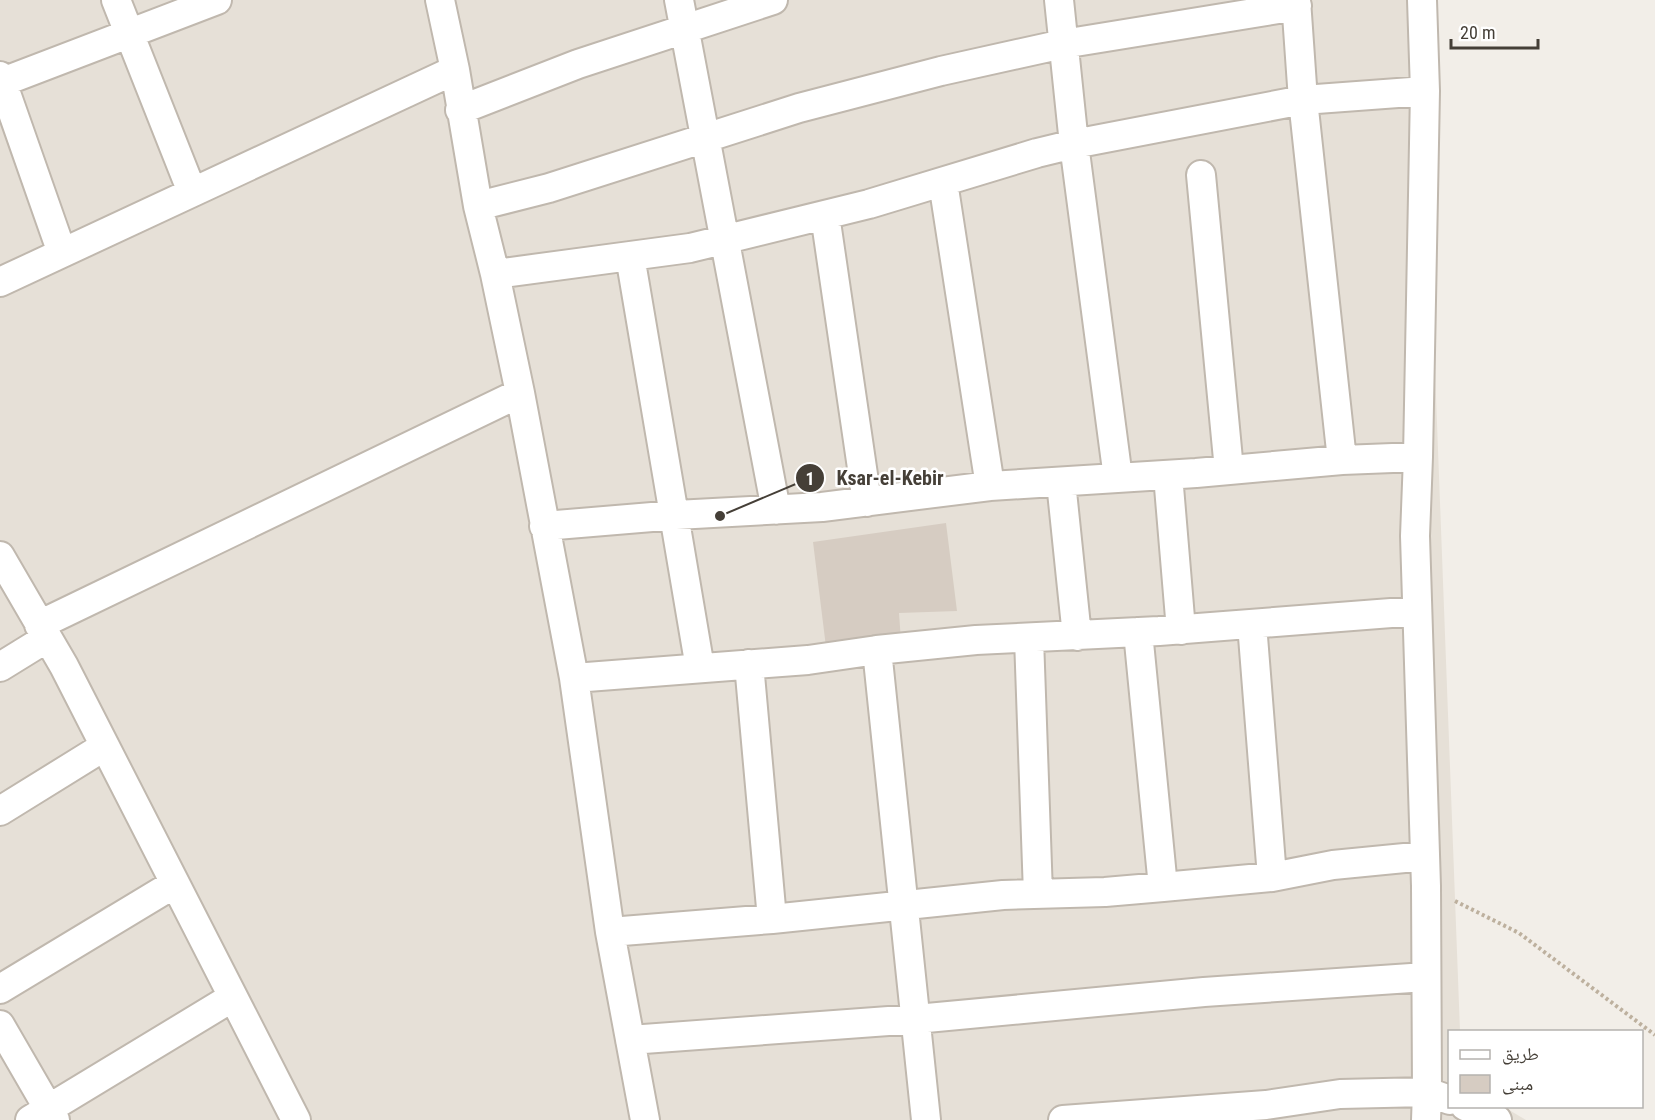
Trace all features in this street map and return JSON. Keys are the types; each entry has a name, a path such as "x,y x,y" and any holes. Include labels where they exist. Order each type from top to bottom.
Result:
{"street":[{"path":"116,0 192,192"},
{"path":"62,253 1,80 216,0"},
{"path":"440,0 455,70 478,206 520,393 574,678 610,932 645,1120"},
{"path":"679,0 776,510"},
{"path":"460,110 578,64 773,0"},
{"path":"1059,0 1074,144 1118,478"},
{"path":"1422,0 1425,91 1415,536 1426,886 1426,977 1438,1096 1426,1120"},
{"path":"478,206 549,188 799,108 941,70 1063,44 1184,12 1297,3 1303,100 1342,460"},
{"path":"0,282 455,70"},
{"path":"495,274 690,248 869,204 1036,153 1074,144 1303,100 1425,91"},
{"path":"1201,175 1229,470"},
{"path":"943,182 990,486"},
{"path":"825,215 867,502"},
{"path":"630,256 676,515 700,668"},
{"path":"0,667 43,632 520,393"},
{"path":"544,526 867,502 990,486 1061,483 1342,460 1418,457"},
{"path":"1167,475 1181,630"},
{"path":"1061,483 1077,636"},
{"path":"0,555 64,666 233,997 289,1118"},
{"path":"574,678 808,660 976,640 1181,630 1417,611"},
{"path":"1252,624 1272,877"},
{"path":"1138,632 1163,887"},
{"path":"1029,638 1038,894"},
{"path":"877,650 926,1120"},
{"path":"749,664 772,919"},
{"path":"0,811 105,746"},
{"path":"610,932 772,919 1003,894 1105,892 1272,877 1333,865 1425,856"},
{"path":"0,989 174,884"},
{"path":"630,1040 916,1019 1204,992 1426,977"},
{"path":"0,1025 45,1116 233,997"},
{"path":"1063,1120 1287,1111 1340,1094 1438,1096"},
{"path":"1467,1108 1497,1120"}],"path":[{"path":"1426,886 1518,933 1655,1035"}],"shaded area":[{"path":"0,0 1421,0 1460,1030 1448,1030 1448,1108 1506,1108 1526,1120 0,1120"}],"building":[{"path":"946,523 957,611 899,613 901,641 826,647 813,542"}],"place":[{"name":"Ksar-el-Kebir","path":"720,516"}]}
